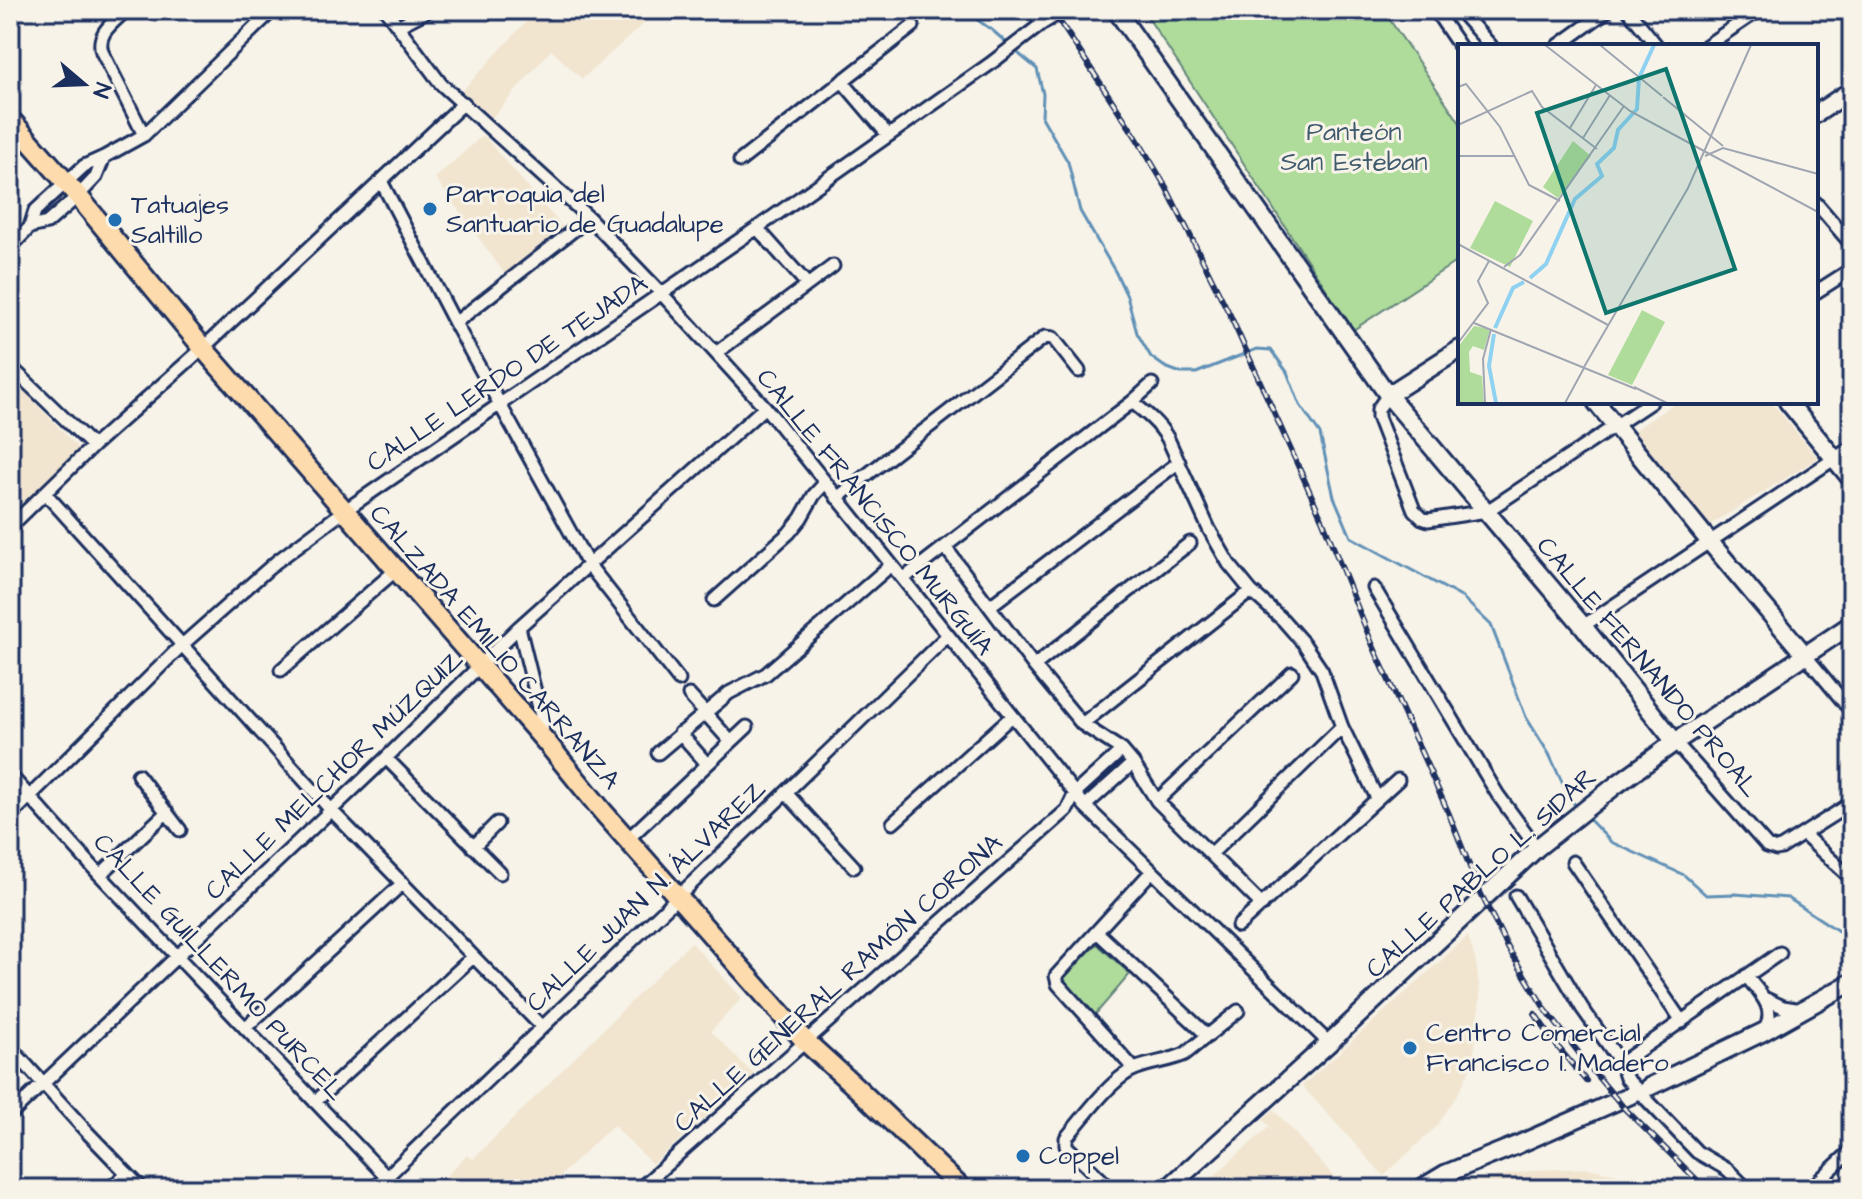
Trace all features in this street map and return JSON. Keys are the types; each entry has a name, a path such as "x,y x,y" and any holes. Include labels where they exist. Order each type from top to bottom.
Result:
{"main road":[{"name":"CALZADA EMILIO CARRANZA","path":"10,119 603,812 805,1041 962,1189"}],"street":[{"path":"126,10 99,41 144,135"},
{"path":"30,227 47,223 72,189 84,166 144,135 273,10"},
{"name":"CALLE FRANCISCO MURGUÍA","path":"386,10 441,84 589,218 765,407 1085,806 1326,1039"},
{"path":"398,26 429,10"},
{"path":"1033,10 1043,23"},
{"name":"CALLE LERDO DE TEJADA","path":"10,816 181,646 276,562 344,511 757,228 1064,10"},
{"name":"CALLE FERNANDO PROAL","path":"1116,10 1388,395 1583,626 1675,742 1767,846 1776,849 1803,834"},
{"path":"1435,10 1458,44"},
{"path":"1561,44 1608,10"},
{"path":"1628,10 1655,44"},
{"path":"1709,44 1759,10"},
{"path":"1448,28 1464,12 1489,44"},
{"path":"740,161 913,26"},
{"path":"842,81 888,135"},
{"path":"1818,113 1852,90"},
{"path":"10,527 93,446 203,348 464,103"},
{"path":"10,248 30,227 35,211 96,177 104,157"},
{"path":"381,181 455,323 588,564 679,680"},
{"path":"1818,205 1852,245"},
{"path":"455,323 589,218"},
{"path":"757,228 807,284"},
{"path":"716,353 833,266"},
{"path":"1818,291 1852,269"},
{"path":"837,498 1045,337 1053,338 1079,371"},
{"path":"1458,350 1388,395 1378,409 1378,417 1417,514 1428,520 1487,511 1648,404"},
{"path":"10,366 93,446"},
{"path":"903,579 1152,384"},
{"path":"1132,402 1161,427 1229,564 1251,591 1304,644 1322,671 1342,727 1377,798"},
{"path":"1598,404 1852,712"},
{"path":"1790,404 1852,480"},
{"name":"CALLE MELCHOR MÚZQUIZ","path":"10,1115 386,758 519,627 765,407"},
{"path":"1583,626 1852,447"},
{"path":"990,606 1179,462"},
{"path":"714,600 789,533 825,483"},
{"path":"45,493 331,810 542,1027"},
{"path":"1034,666 1190,543"},
{"path":"945,547 1034,666 1082,724 1122,750 1157,801 1262,905"},
{"path":"658,753 729,693 766,674 891,565"},
{"path":"281,670 396,570"},
{"path":"1374,588 1498,795 1537,848"},
{"path":"1082,724 1251,591"},
{"name":"CALLE PABLO L. SIDAR","path":"1167,1189 1326,1039 1537,848 1675,742 1852,624"},
{"path":"519,627 542,720 543,739"},
{"name":"CALLE JUAN N. ÁLVAREZ","path":"374,1189 948,635"},
{"path":"1157,801 1292,673"},
{"path":"689,695 731,742"},
{"path":"893,823 1012,716"},
{"path":"628,839 747,727"},
{"path":"1211,854 1342,727"},
{"path":"680,733 707,764"},
{"path":"1075,793 1122,750"},
{"path":"386,758 500,873"},
{"path":"1085,806 1133,763"},
{"name":"CALLE GUILLERMO PURCEL","path":"10,775 100,875 398,1189"},
{"path":"138,775 180,830"},
{"path":"1238,926 1398,780"},
{"path":"786,793 854,867"},
{"name":"CALLE GENERAL RAMÓN CORONA","path":"639,1189 1067,810 1075,793"},
{"path":"1852,803 1803,834 1852,879"},
{"name":"CALLE GENERAL RAMÓN CORONA","path":"1067,810 1085,806"},
{"path":"100,875 167,812"},
{"path":"473,847 497,823"},
{"path":"1573,862 1682,1022"},
{"path":"1134,1069 1056,980 1058,972 1152,871"},
{"path":"245,1028 403,883"},
{"path":"1516,896 1582,1008 1621,1063 1626,1078 1697,1152 1728,1170 1747,1189"},
{"path":"1097,932 1208,1036"},
{"path":"1621,1063 1780,953"},
{"path":"315,1102 473,957"},
{"path":"1746,976 1769,1007 1768,1025 1763,1032"},
{"path":"1649,1087 1763,1032 1852,982"},
{"path":"1766,999 1783,1007 1802,1010"},
{"path":"1111,1189 1065,1143 1066,1138 1117,1081 1134,1069 1185,1054 1238,1011"},
{"path":"10,1047 142,1189"},
{"path":"1420,1189 1445,1174 1631,1095"},
{"path":"1810,1189 1852,1150"},
{"path":"110,1189 127,1173"}],"shaded area":[{"path":"537,10 659,10 582,79 551,50 492,118 461,92"},
{"path":"483,135 565,230 507,277 435,178"},
{"path":"10,376 80,450 10,516"},
{"path":"1673,404 1773,404 1818,458 1710,525 1629,434"},
{"name":"Centro Comercial Francisco I. Madero","path":"1468,936 1476,962 1480,994 1471,1067 1437,1126 1384,1176 1302,1086"},
{"path":"691,942 742,998 711,1031 754,1075 652,1164 613,1125 547,1189 433,1189 467,1155 473,1159"},
{"path":"1274,1110 1345,1189 1199,1189 1269,1127 1274,1132 1263,1119"},
{"path":"1587,1168 1636,1178 1658,1189 1462,1189 1480,1179 1535,1170"}],"green space":[{"name":"Panteón San Esteban","path":"1143,10 1383,10 1458,120 1458,260 1353,330"},
{"path":"1097,944 1130,974 1094,1016 1059,982"}],"waterway":[{"path":"963,10 1008,44"},
{"path":"1013,49 1037,69 1043,94 1042,117 1068,162 1080,211 1116,273 1127,296 1137,333 1151,357 1181,373 1196,373 1257,349 1271,350 1287,372 1300,405 1320,434 1334,497 1351,537 1463,598 1491,625 1526,717 1549,754 1570,799 1579,809"},
{"path":"1587,817 1611,842 1684,875 1706,895 1788,898 1852,940"}],"railway":[{"path":"1052,10 1166,187 1230,315 1322,519 1371,641 1449,814 1479,890 1508,948 1545,1009 1592,1070 1624,1108 1706,1189"},
{"path":"1535,1014 1586,1081"}],"place":[{"name":"Parroquia del Santuario de Guadalupe","path":"430,209"},
{"name":"Tatuajes Saltillo","path":"115,220"},
{"name":"Centro Comercial Francisco I. Madero","path":"1410,1048"},
{"name":"Coppel","path":"1023,1156"}]}
